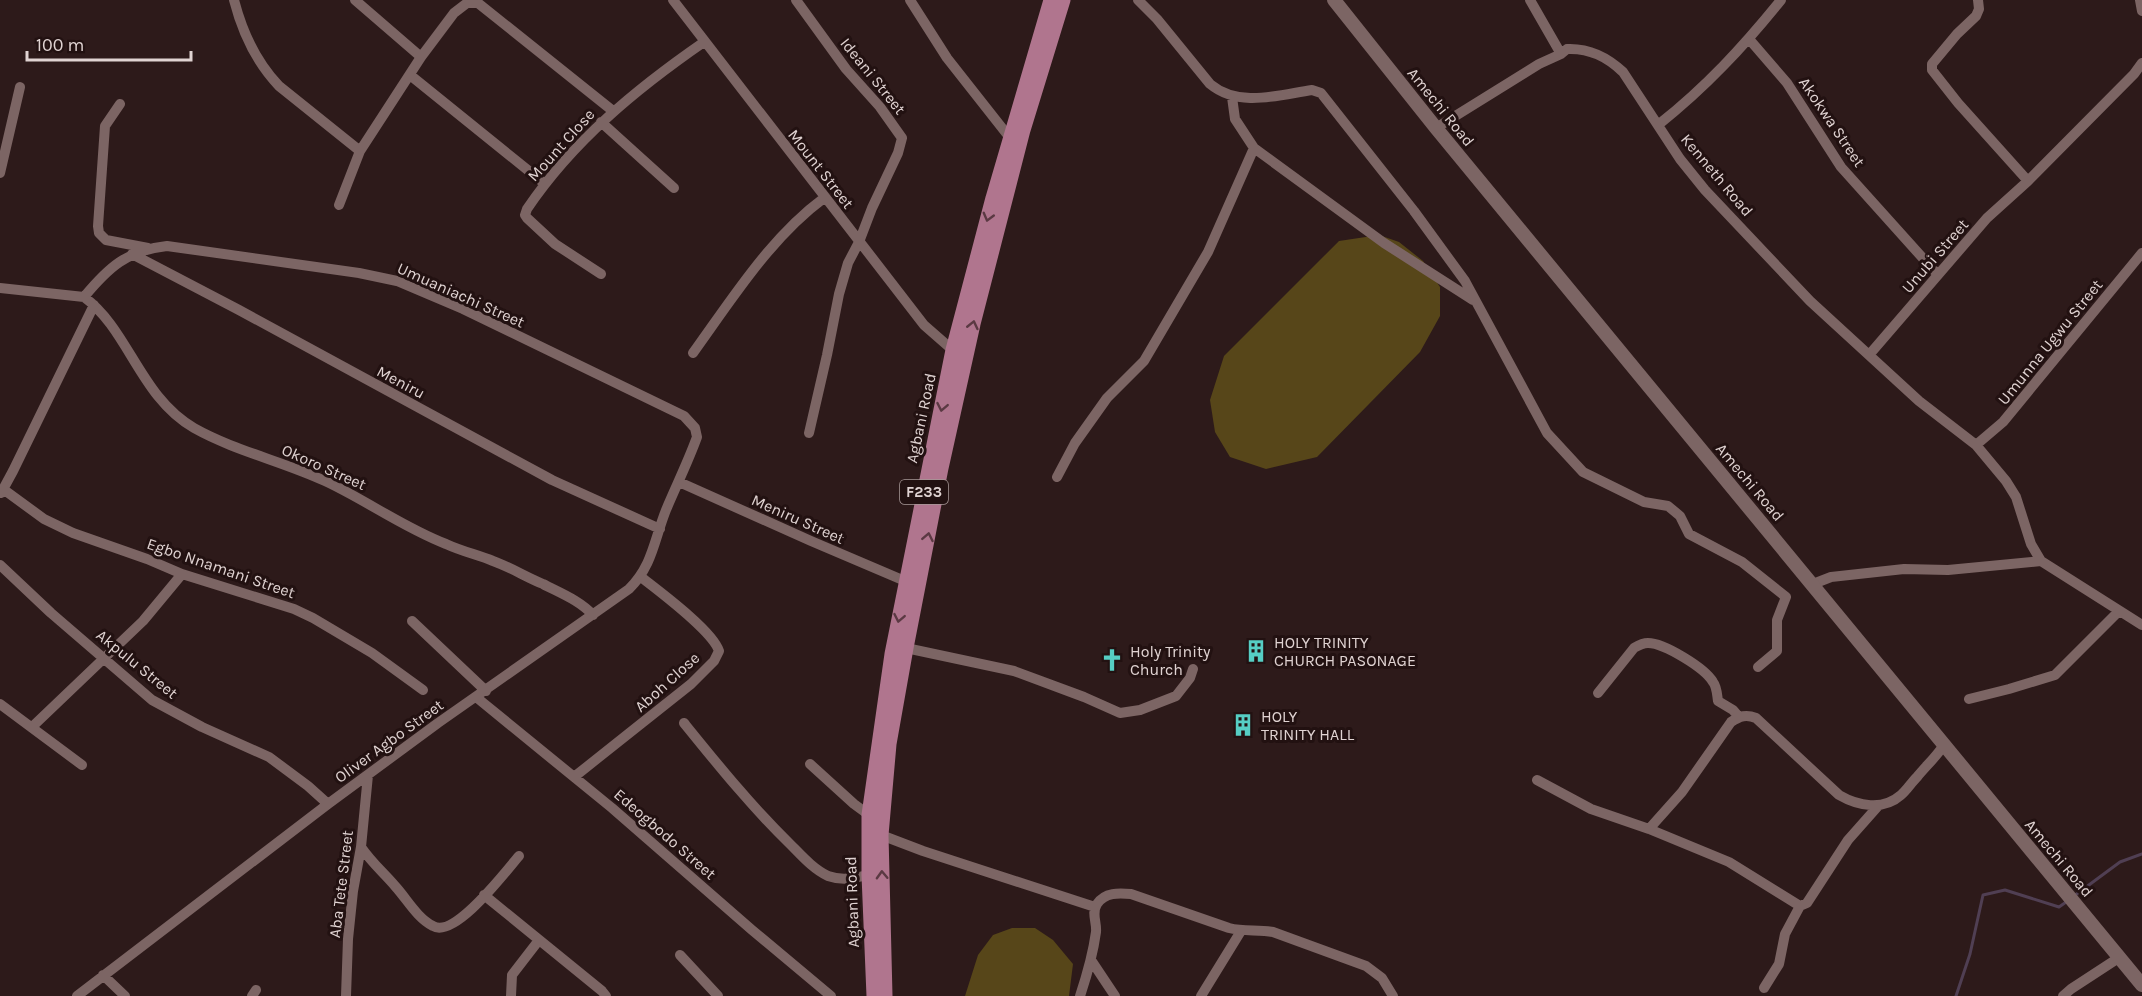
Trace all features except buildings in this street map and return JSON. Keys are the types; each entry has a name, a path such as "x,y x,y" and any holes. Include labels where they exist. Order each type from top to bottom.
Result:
{"main road":[{"name":"Agbani Road","path":"885,996 881,835 889,744 906,648 912,584 953,350 1010,138 1051,0"},
{"name":"Agbani Road","path":"874,996 869,814 892,654 912,584 1023,130 1063,0"},
{"name":"Amechi Road","path":"1334,0 1436,128 2142,985"}],"street":[{"path":"234,0 242,24 268,75 360,151"},
{"path":"355,0 422,57"},
{"name":"Mount Street","path":"673,0 924,325 965,362"},
{"name":"Ideani Street","path":"796,0 846,69 880,107 902,138 898,153 872,208 859,243"},
{"path":"910,0 947,58 1010,138"},
{"path":"1138,0 1157,19 1210,84 1220,92 1246,99 1312,90 1321,93 1414,211 1465,281 1547,433 1582,472 1644,502 1668,506 1680,516 1689,534 1742,562 1786,597 1776,620 1777,651 1758,667"},
{"path":"1436,128 1539,64 1562,54 1530,0"},
{"path":"1658,125 1716,75 1781,0"},
{"path":"1978,0 1979,9 1976,16 1957,34 1932,64 1932,70 1958,103 2028,180"},
{"path":"2140,0 2142,11"},
{"path":"339,205 360,151 422,57 463,5 472,1 478,3 613,111"},
{"name":"Akokwa Street","path":"1749,39 1788,83 1841,167 1938,275"},
{"name":"Mount Close","path":"601,274 555,244 527,218 526,209 545,184 601,122 704,42"},
{"name":"Kenneth Road","path":"1562,54 1567,49 1583,50 1611,61 1623,72 1680,159 1705,189 1810,301 1919,401 1976,445 2006,481 2016,497 2031,544 2042,561"},
{"name":"Unubi Street","path":"1869,355 1987,218 2028,180 2134,74 2142,63"},
{"path":"410,75 545,184"},
{"path":"0,173 20,87"},
{"path":"1232,97 1235,119 1254,148 1384,243 1476,301"},
{"path":"120,105 105,126 99,233 106,240 148,248"},
{"path":"601,122 674,188"},
{"path":"1057,477 1075,443 1107,398 1143,361 1208,252 1254,148"},
{"path":"693,353 748,277 791,227 824,198"},
{"path":"809,433 839,294 848,263 859,243"},
{"name":"Umuaniachi Street","path":"84,297 107,270 121,259 148,248 178,247 359,273 397,281 421,290 684,416 695,428 697,437 678,482"},
{"name":"Umunna Ugwu Street","path":"1976,445 2007,417 2142,253"},
{"name":"Meniru","path":"132,254 552,480 660,530"},
{"path":"0,288 84,297"},
{"name":"Okoro Street","path":"84,297 94,305 154,392 176,415 193,427 228,444 341,489 439,541 495,561 563,593 586,607 593,615"},
{"path":"2,491 94,305"},
{"name":"Oliver Agbo Street","path":"77,996 328,804 629,589 641,577 651,556 678,482"},
{"name":"Meniru Street","path":"678,482 912,584"},
{"name":"Egbo Nnamani Street","path":"2,491 62,528 183,574 294,609 372,653 423,690"},
{"path":"1813,584 1831,577 1904,569 1948,570 2042,561 2142,625"},
{"name":"Akpulu Street","path":"0,565 51,613 152,700 202,727 269,757 328,804"},
{"path":"32,727 143,621 183,574"},
{"name":"Aboh Close","path":"574,777 691,684 714,661 719,651 716,643 684,612 641,577"},
{"path":"1969,699 2055,675 2119,610"},
{"path":"412,621 486,691"},
{"path":"1598,693 1635,648 1650,643 1666,649 1703,670 1715,684 1718,701 1733,710 1739,717"},
{"path":"906,648 1014,671 1120,713 1140,710 1176,696 1190,678 1193,669"},
{"name":"Edeogbodo Street","path":"476,697 574,777 825,994"},
{"path":"0,704 82,765"},
{"path":"1649,829 1682,792 1731,722 1739,717 1756,718 1839,795 1862,804 1879,805 1892,801 1904,793 1931,764 1944,745"},
{"path":"684,723 755,810 809,863 826,875 834,877 845,879 869,875"},
{"path":"810,764 854,804 869,814"},
{"name":"Aba Tete Street","path":"346,996 348,939 353,891 362,848 368,775"},
{"path":"1537,780 1591,809 1649,829 1729,862 1800,906"},
{"path":"1764,988 1779,964 1785,934 1800,906 1807,903 1851,835 1879,805"},
{"path":"881,835 1095,908"},
{"path":"362,848 368,858 395,885 416,911 439,929 451,926 464,917 519,856"},
{"path":"1080,996 1091,960 1096,928 1095,908 1098,902 1107,896 1131,894 1241,931 1273,932 1360,963 1382,978 1393,996"},
{"path":"484,895 606,996"},
{"path":"1201,996 1241,931"},
{"path":"511,996 512,975 539,940"},
{"path":"680,955 718,996"},
{"path":"2063,996 2120,957"},
{"path":"1091,960 1115,996"},
{"path":"103,975 125,996"}],"shaded area":[{"path":"1379,235 1399,242 1423,261 1440,287 1440,316 1420,352 1317,457 1266,469 1230,457 1215,432 1210,400 1224,356 1339,241"},
{"path":"1012,928 1035,928 1053,940 1073,964 1069,996 965,996 978,955 993,935"}],"waterway":[{"path":"2074,896 2120,862 2142,854"},
{"path":"1956,996 1970,954 1983,895 2005,890 2059,907 2069,900"}],"place":[{"name":"HOLY TRINITY CHURCH PASONAGE","path":"1256,651"},
{"name":"Holy Trinity Church","path":"1112,660"},
{"name":"HOLY TRINITY HALL","path":"1243,725"}]}
